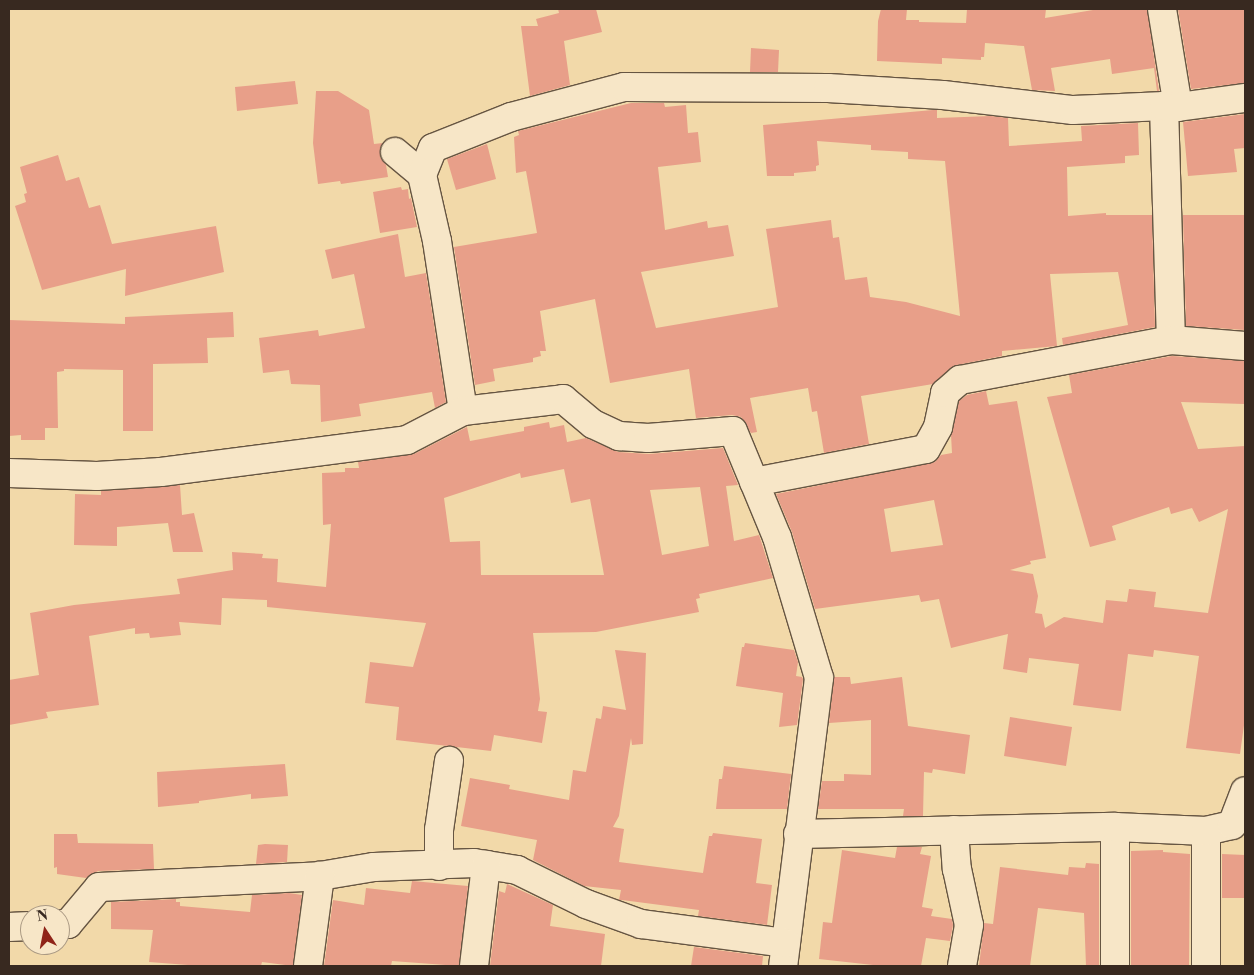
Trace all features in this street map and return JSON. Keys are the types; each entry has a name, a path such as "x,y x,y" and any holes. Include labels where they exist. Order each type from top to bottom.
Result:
{"street":[{"path":"1162,9 1171,106 1170,340"},
{"path":"463,411 437,240 422,175 433,148 511,117 624,87 828,88 943,95 1073,110 1171,106 1245,98"},
{"path":"395,152 422,175"},
{"path":"754,482 926,449 938,427 945,393 960,380 1170,340 1245,346"},
{"path":"9,473 97,476 161,472 407,440 463,411 563,399 593,424 619,436 648,438 733,431 777,537 819,678 784,955 641,924 586,904 517,870 474,863 439,866 374,867 320,876 99,887 70,922"},
{"path":"439,866 439,830 449,760"},
{"path":"798,834 1115,827 1206,831 1239,825 1245,791"},
{"path":"1115,827 1115,966"},
{"path":"954,830 957,869 969,925 962,966"},
{"path":"1206,831 1206,966"},
{"path":"474,966 486,865"},
{"path":"308,966 320,876"}],"building":[{"path":"558,9 596,9 602,32 564,41 570,85 530,96 521,26 538,26 536,19 559,13"},
{"path":"881,9 907,9 906,20 966,23 967,9 1046,9 1045,18 1099,9 1147,9 1159,91 1157,91 1154,68 1112,74 1110,59 1051,68 1055,91 1032,90 1024,46 985,43 984,57 981,57 981,60 942,58 942,64 877,61 878,21"},
{"path":"1178,9 1245,9 1245,83 1191,89"},
{"path":"751,48 779,50 778,72 750,72"},
{"path":"295,81 298,104 237,111 235,87"},
{"path":"316,91 338,91 369,110 374,144 383,143 380,157 386,165 388,177 341,184 340,181 318,184 313,143"},
{"path":"631,103 664,103 665,107 686,105 688,133 698,132 701,162 658,167 665,230 707,221 708,228 728,225 734,256 641,272 656,328 778,307 766,229 831,220 833,238 839,237 845,280 867,277 870,297 906,302 960,316 945,161 908,159 908,152 871,150 871,145 817,141 819,165 816,166 816,171 794,173 794,176 767,176 763,125 933,110 937,110 937,118 991,116 1008,118 1009,146 1082,141 1081,126 1138,123 1139,155 1125,156 1125,163 1067,167 1068,216 1106,213 1106,215 1152,215 1155,327 1063,345 1062,338 1128,325 1118,272 1050,274 1057,346 1002,351 1002,356 957,365 933,384 861,396 869,444 824,453 817,411 812,412 808,388 750,398 757,432 751,433 741,417 732,415 696,418 689,369 610,383 595,299 540,311 546,351 540,351 541,356 533,358 533,362 493,369 495,381 475,385 454,247 537,233 526,171 516,173 514,137 519,135 518,131"},
{"path":"1245,114 1245,148 1234,149 1237,172 1188,176 1183,122"},
{"path":"487,144 496,179 456,190 447,159"},
{"path":"58,155 66,181 79,177 89,208 100,205 112,244 216,226 224,272 125,296 126,269 42,290 15,206 26,202 24,194 27,193 20,167"},
{"path":"401,187 402,190 408,189 417,227 380,233 373,192"},
{"path":"1183,215 1245,215 1245,330 1186,326"},
{"path":"398,234 405,277 426,273 446,402 435,408 432,392 359,404 361,416 321,422 320,385 291,384 289,370 263,373 259,338 318,330 319,336 365,328 354,274 332,279 325,250"},
{"path":"233,312 234,337 207,338 208,363 153,364 153,431 123,431 123,370 64,369 64,371 57,372 58,428 45,428 45,440 21,440 21,435 9,436 9,320 125,324 125,317"},
{"path":"1172,356 1245,361 1244,404 1181,402 1198,449 1245,446 1245,718 1240,754 1186,748 1199,656 1154,650 1153,657 1128,654 1121,711 1073,705 1079,664 1029,658 1027,673 1003,669 1008,634 951,648 939,599 921,602 919,595 815,609 792,532 776,494 935,462 941,455 952,453 951,435 959,401 967,395 986,391 989,405 1017,401 1046,558 1030,561 1031,564 1010,570 1033,574 1038,596 1035,613 1042,614 1045,628 1064,617 1103,623 1106,600 1127,602 1129,589 1156,592 1154,607 1208,613 1228,509 1199,522 1192,508 1171,514 1169,507 1112,526 1116,540 1090,547 1047,397 1072,393 1069,375","holes":["934,500 943,545 891,552 884,509"]},
{"path":"549,422 550,428 564,425 567,442 586,438 618,452 649,454 723,448 738,485 726,486 734,541 759,535 773,578 699,594 700,598 696,599 699,612 596,632 533,633 540,699 538,711 547,712 542,743 494,735 491,751 396,740 399,707 365,703 370,662 413,667 426,623 267,607 267,600 222,598 221,625 179,622 181,635 150,638 149,633 135,634 135,628 89,636 99,705 46,712 48,718 9,725 9,680 39,675 30,613 74,605 180,594 177,579 233,570 232,552 263,554 262,558 278,559 277,582 326,587 331,524 323,525 322,473 345,472 345,468 359,468 358,462 414,454 467,427 470,441 524,431 524,427","holes":["564,469 571,503 590,499 604,575 481,575 480,541 450,542 444,498 520,473 521,478","700,487 709,546 662,555 650,490"]},
{"path":"180,485 182,515 194,513 203,552 173,552 168,523 117,527 117,546 74,545 75,494 101,495 101,491"},
{"path":"745,643 794,650 798,662 796,676 803,679 797,725 779,727 783,693 736,686 742,647 744,647"},
{"path":"615,650 646,653 643,744 632,745 631,738 619,816 613,827 624,829 619,862 703,873 709,836 712,836 713,833 762,839 756,883 772,885 767,925 698,916 699,910 619,900 621,890 584,886 533,860 537,840 461,826 470,778 510,785 509,789 569,800 573,770 586,772 596,718 601,719 603,706 626,710"},
{"path":"834,677 850,677 851,684 902,677 908,726 970,735 965,774 933,769 932,773 924,772 923,816 903,816 904,809 818,809 822,781 844,781 844,774 871,775 871,720 829,723"},
{"path":"1010,717 1072,727 1066,766 1004,756"},
{"path":"285,764 288,796 251,799 251,794 199,801 199,803 158,807 157,772"},
{"path":"724,766 791,774 787,809 716,809 719,779 722,779"},
{"path":"54,834 77,834 78,843 153,844 154,869 98,871 86,878 57,874 57,867 54,868"},
{"path":"258,845 288,845 287,862 256,864"},
{"path":"897,847 922,847 920,854 931,856 922,907 933,909 931,916 952,919 953,925 950,941 926,938 921,966 882,966 819,959 823,922 832,923 842,850 895,858"},
{"path":"1163,850 1163,852 1190,854 1189,966 1131,966 1131,851"},
{"path":"1222,854 1245,855 1245,898 1222,898"},
{"path":"1086,863 1099,864 1099,966 1086,966 1084,913 1038,908 1030,966 979,966 984,923 993,924 1000,867 1068,875 1069,867 1085,868"},
{"path":"412,881 468,886 459,966 392,961 391,966 324,966 333,900 364,905 366,888 410,893"},
{"path":"507,884 553,905 550,926 605,934 601,966 490,966 499,891 505,893"},
{"path":"289,893 302,895 293,966 262,962 261,966 201,966 149,962 153,930 111,929 111,902 176,899 176,902 180,902 180,906 250,912 252,895"},
{"path":"694,947 763,956 762,966 691,966"}]}
